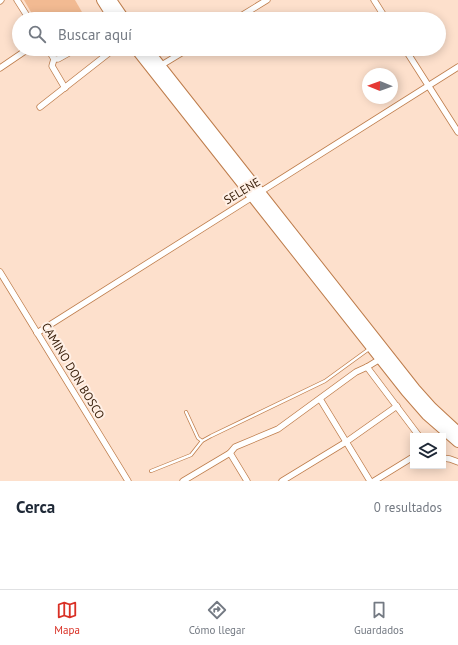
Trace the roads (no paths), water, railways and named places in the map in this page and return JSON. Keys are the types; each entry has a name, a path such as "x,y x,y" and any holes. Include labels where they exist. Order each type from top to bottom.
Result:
{"highway":[{"path":"102,0 110,12"},
{"path":"111,0 119,12"},
{"path":"142,56 415,389 432,408 458,432"},
{"path":"152,56 370,348 427,415 458,442"}],"street":[{"path":"17,0 25,12"},
{"path":"247,12 267,0"},
{"path":"374,0 382,12"},
{"path":"0,68 18,56"},
{"path":"52,56 54,59 52,66 65,88"},
{"path":"54,59 58,59 63,56"},
{"path":"40,108 105,56"},
{"path":"160,66 176,56"},
{"path":"410,56 458,132"},
{"name":"SELENE","path":"37,332 458,67"},
{"name":"CAMINO DON BOSCO","path":"0,272 128,481"},
{"path":"183,481 230,453 235,447 278,429 356,372 380,359"},
{"path":"367,367 398,406 417,433"},
{"path":"320,399 370,481"},
{"path":"282,481 346,442 398,406"},
{"path":"230,453 247,481"},
{"path":"446,458 458,462"},
{"path":"374,481 410,459"}],"lane":[{"path":"151,471 191,455 202,441 279,402 325,381 370,348"},
{"path":"186,412 198,438 202,441"}]}
